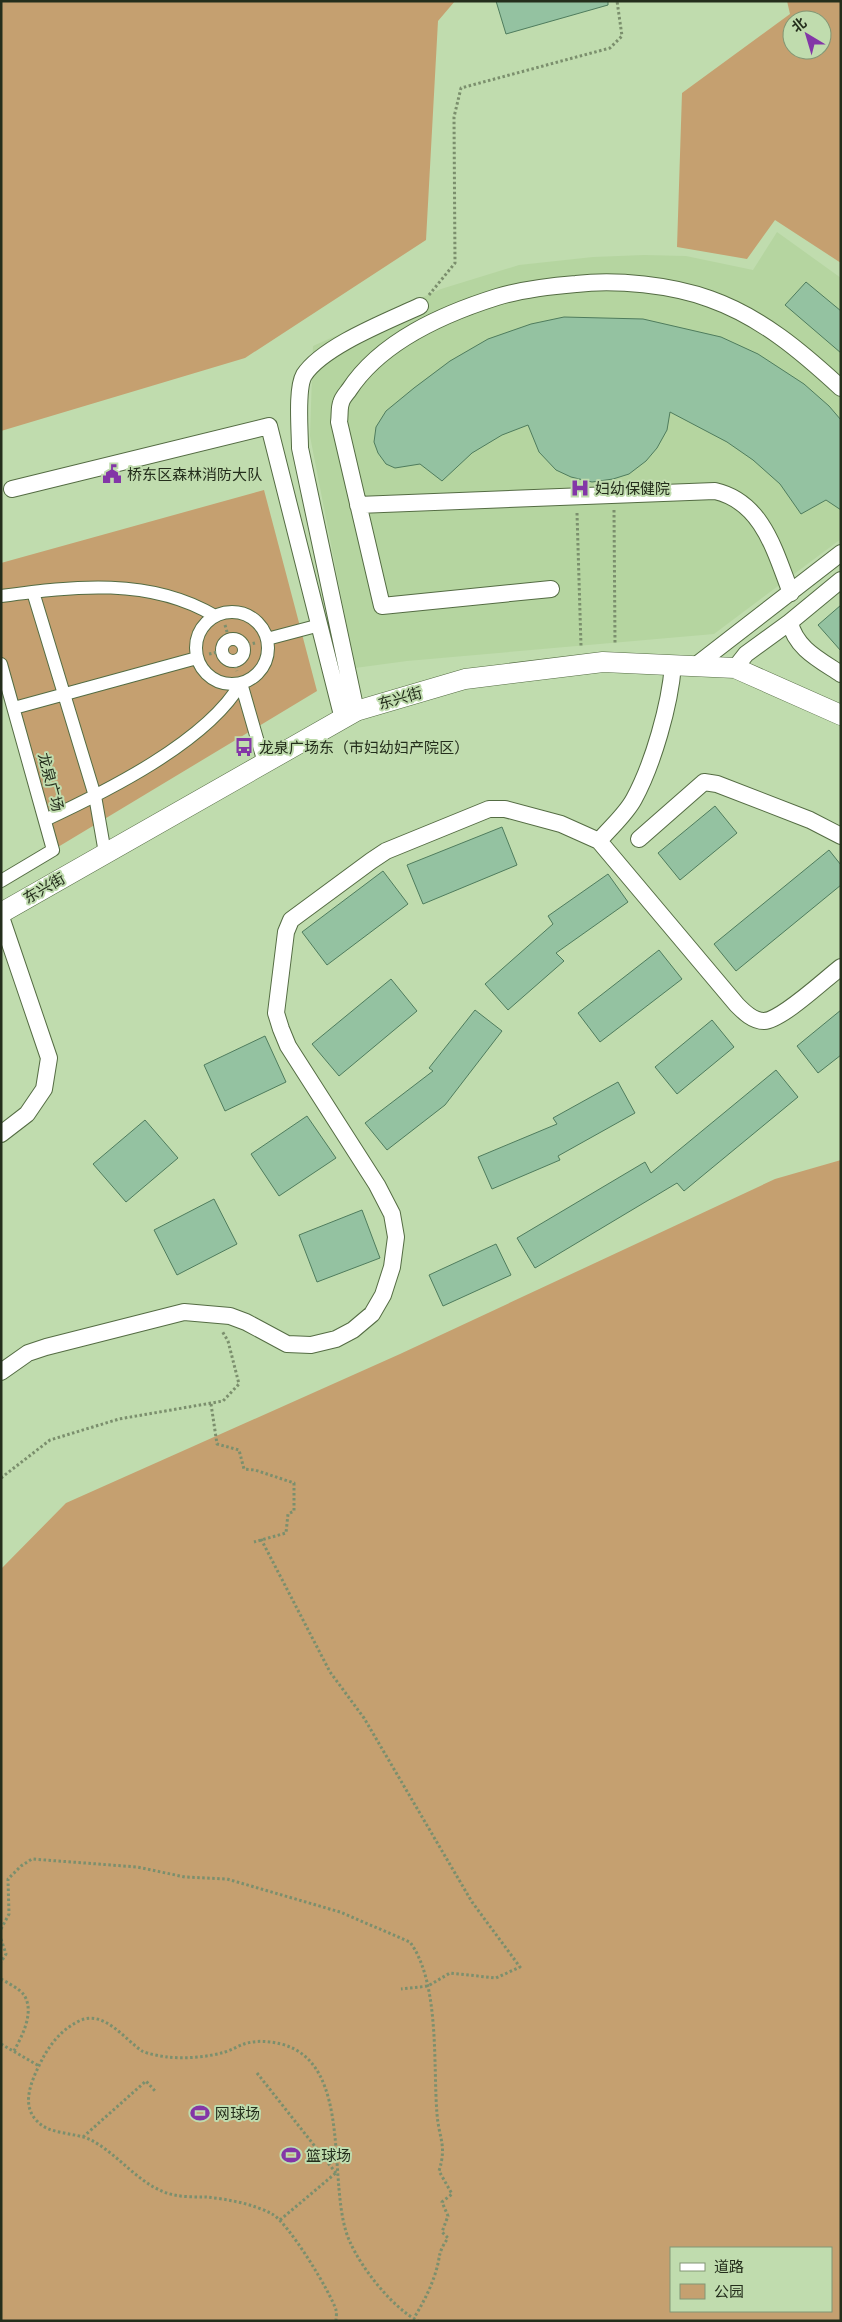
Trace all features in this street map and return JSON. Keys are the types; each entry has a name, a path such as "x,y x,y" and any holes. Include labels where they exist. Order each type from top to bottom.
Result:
{"street":[{"path":"551,589 382,606 339,422 340,403 358,377 384,352 406,337 451,314 499,297 577,283 638,282 710,299 761,322 811,360 841,388"},
{"path":"349,715 300,448 299,405 304,376 321,358 336,347 420,306"},
{"path":"12,489 269,426 320,625 349,715"},
{"path":"358,505 715,491 729,494 742,502 757,518 767,534 791,593"},
{"path":"695,666 841,553"},
{"path":"735,668 746,654 790,622 841,580"},
{"path":"1,596 80,586 128,588 194,604 215,616"},
{"path":"33,592 66,693 95,796 105,853"},
{"path":"228,612 247,615 262,628 267,639 267,658 262,668 255,676 241,683 225,684 215,681 206,674 197,658 196,646 202,627 215,616 228,612"},
{"path":"790,622 793,635 804,649 841,674"},
{"path":"267,639 320,625"},
{"path":"14,708 197,658"},
{"name":"东兴街","path":"1,913 349,715 466,679 582,664 615,662 735,668 841,715"},
{"name":"龙泉广场","path":"1,664 53,850 1,881"},
{"path":"600,841 634,800 648,767 664,717 672,681 673,665"},
{"path":"241,683 264,763"},
{"path":"45,820 95,796 136,773 195,732 232,699 241,683"},
{"path":"639,839 704,782 717,784 810,820 841,836"},
{"path":"1,1372 28,1353 46,1347 184,1312 230,1316 246,1322 287,1344 311,1345 336,1340 372,1314 383,1295 392,1267 396,1237 392,1214 377,1186 288,1046 276,1013 286,932 291,920 386,851 490,809 505,809 561,824 600,841 748,1015 762,1021 778,1017 841,967"},
{"path":"1,917 49,1058 44,1089 27,1114 1,1134"}],"path":[{"path":"420,306 456,263 454,117 461,88 610,48 622,36 617,1"},
{"path":"614,495 615,662"},
{"path":"576,496 582,664"},
{"path":"1,1478 50,1440 119,1419 223,1401 239,1384 228,1340 218,1325"},
{"path":"211,1404 217,1444 238,1450 244,1469 255,1470 294,1483 294,1512 288,1514 286,1533 254,1542"},
{"path":"261,1540 330,1672 364,1718 472,1902 520,1966 496,1978 450,1973 428,1986 401,1989"},
{"path":"1,1929 8,1914 8,1879 21,1866 32,1859 137,1867 185,1877 227,1880 318,1905 410,1942 428,1986 435,2055 437,2116 444,2146 439,2171 452,2194 442,2202 448,2216 442,2232 448,2238 439,2251 437,2270 426,2298 413,2318"},
{"path":"1,1939 6,1954 1,1962"},
{"path":"1,1979 24,1994 27,2003 24,2031 14,2051"},
{"path":"336,2321 337,2311 322,2283 296,2241 273,2214 246,2205 211,2198 173,2195 153,2186 91,2140 48,2128 37,2122 28,2105 29,2086 54,2039 67,2027 84,2018 102,2020 124,2034 143,2052 168,2057 226,2052 246,2043 269,2041 291,2046 306,2058 318,2073 326,2094 334,2122 341,2209 349,2242 371,2274 396,2305 418,2321"},
{"path":"1,2044 39,2066"},
{"path":"257,2074 330,2168 337,2173"},
{"path":"82,2137 114,2113 146,2082 155,2090"},
{"path":"280,2220 337,2173"}],"shaded area":[{"name":"妇幼保健院","path":"777,232 841,278 841,539 714,634 407,661 355,668 310,436 313,346 441,289 519,265 593,257 644,255 686,256 753,270"}],"green space":[{"path":"1,1 455,1 438,21 426,240 245,358 1,431"},
{"path":"787,1 841,1 841,263 775,220 747,259 677,247 682,93 782,20 782,60 832,60 832,10 789,10"},
{"path":"264,490 317,691 53,850 1,664 1,563"},
{"path":"841,1160 841,2321 1,2321 1,1569 66,1503 400,1354 775,1179"}],"building":[{"path":"496,1 608,1 608,5 506,34"},
{"path":"806,282 841,311 841,353 785,305"},
{"path":"564,317 643,319 721,337 758,354 804,384 829,406 841,420 841,510 826,500 801,514 780,484 753,460 727,442 670,412 667,430 657,448 646,461 629,474 613,479 592,482 571,477 556,470 539,452 528,425 502,435 472,453 442,481 420,464 395,468 386,464 378,453 374,442 376,427 386,411 450,361 488,339 531,324"},
{"path":"841,605 841,651 818,625"},
{"path":"715,806 737,833 680,880 658,853"},
{"path":"502,827 517,865 423,904 407,865"},
{"path":"829,850 841,865 841,885 736,971 714,944"},
{"path":"383,871 408,904 327,965 302,932"},
{"path":"608,874 628,902 556,953 564,961 508,1010 485,984 553,924 548,916"},
{"path":"659,950 682,979 600,1042 578,1013"},
{"path":"391,979 417,1011 339,1076 312,1044"},
{"path":"475,1010 502,1031 445,1105 387,1150 365,1123 433,1071 429,1068"},
{"path":"841,1010 841,1055 818,1073 797,1046"},
{"path":"712,1020 734,1047 677,1094 655,1067"},
{"path":"265,1036 286,1082 225,1111 204,1065"},
{"path":"776,1070 798,1097 684,1191 677,1183 535,1268 517,1238 645,1162 651,1173"},
{"path":"618,1082 635,1113 558,1156 560,1160 492,1189 478,1157 557,1124 553,1118"},
{"path":"307,1116 336,1158 279,1196 251,1154"},
{"path":"145,1120 178,1158 126,1202 93,1164"},
{"path":"214,1199 237,1244 177,1275 154,1230"},
{"path":"362,1210 380,1258 317,1282 299,1235"},
{"path":"496,1244 511,1275 443,1306 429,1275"}],"place":[{"name":"桥东区森林消防大队","path":"112,474"},
{"name":"妇幼保健院","path":"580,488"},
{"name":"龙泉广场东（市妇幼妇产院区）","path":"244,747"},
{"name":"网球场","path":"200,2113"},
{"name":"篮球场","path":"291,2155"}]}
